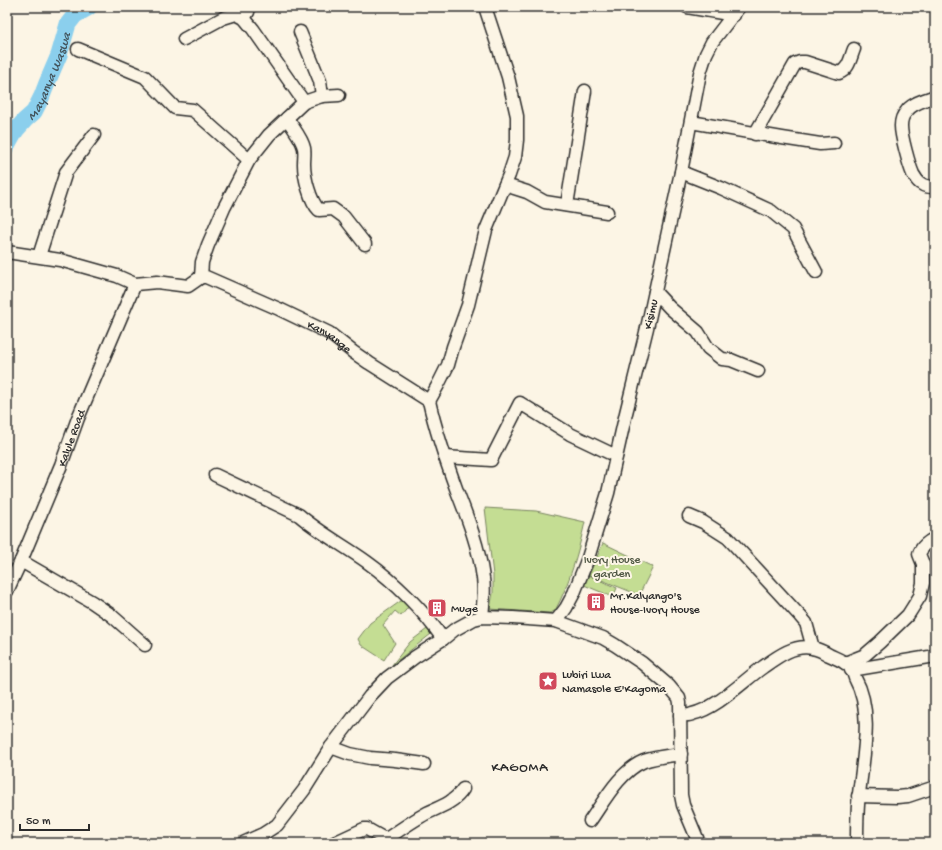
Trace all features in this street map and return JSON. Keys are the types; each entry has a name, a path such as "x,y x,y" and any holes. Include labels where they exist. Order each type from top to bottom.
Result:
{"street":[{"path":"482,618 484,579 477,548 471,527 445,457 432,417 429,401 448,365 468,305 486,230 515,157 517,116 508,77 485,7"},
{"path":"688,7 736,11"},
{"name":"Kisimu","path":"556,621 566,608 574,593 588,558 608,493 655,292 681,172 700,73 706,54 712,42 736,11"},
{"path":"184,39 223,18 246,12 253,29 304,102"},
{"path":"300,32 320,81 322,96"},
{"path":"78,49 145,77 175,108 193,110 249,160"},
{"path":"755,134 795,64 805,62 839,73 847,67 854,49"},
{"path":"567,205 585,91"},
{"path":"7,252 60,260 117,276 135,284 157,282 188,286 201,277 202,262 216,226 249,160 269,135 304,102 322,96 339,95"},
{"path":"935,96 916,104 907,110 902,118 901,127 902,136 915,178 924,186 935,187"},
{"path":"287,118 302,142 304,148 305,174 310,194 316,206 319,210 333,209 344,217 365,244"},
{"path":"691,122 755,134 820,144 834,144"},
{"path":"39,256 66,172 94,135"},
{"path":"681,172 722,188 771,211 793,229 816,272"},
{"path":"505,185 527,192 546,202 606,212"},
{"name":"Kanyange","path":"201,277 206,277 329,333 369,363 429,401"},
{"name":"Kalule Road","path":"7,591 61,465 78,418 135,284"},
{"path":"655,292 670,308 698,332 708,348 722,358 758,371"},
{"path":"445,457 491,460 520,403 570,434 616,456"},
{"path":"215,475 299,515 308,523 368,563 399,589 433,624 443,639"},
{"path":"689,516 703,522 728,538 806,623 813,648"},
{"path":"848,667 865,655 908,615 920,596 923,583 923,564 919,554 922,548 935,538"},
{"path":"21,560 92,602 111,615 146,644"},
{"path":"243,843 259,840 263,834 277,825 304,790 331,748 370,696 387,678 414,657 465,623 474,619 482,618 514,618 556,621 603,638 642,663 677,694 679,698 680,715 681,795 683,805 699,843"},
{"path":"680,715 692,715 707,708 723,698 751,675 776,658 788,651 800,647 813,648 828,654 848,667 858,684 864,701 866,720 858,796 857,843"},
{"path":"848,667 935,656"},
{"path":"331,748 370,758 424,764"},
{"path":"590,821 615,786 636,765 650,760 681,754"},
{"path":"858,796 908,796 935,787"},
{"path":"334,843 364,829 367,829 383,838 398,838 399,829 445,805 460,793 462,789"}],"green space":[{"path":"485,508 536,511 585,522 573,567 555,611 550,613 490,609 493,593 493,575"},
{"name":"Ivory House garden","path":"603,543 653,567 639,595 589,575"},
{"path":"588,575 617,588 613,597 584,585"},
{"path":"405,598 410,605 401,616 395,611 383,625 395,643 384,660 361,645 358,639 370,623"},
{"path":"427,629 431,634 392,665 410,642"}],"waterway":[{"name":"Mayanya Waswa","path":"7,146 16,130 34,112 59,55 68,24 75,15 89,7"}],"place":[{"name":"Mr.Kalyango's House-Ivory House","path":"596,602"},
{"name":"Muge","path":"437,608"},
{"name":"Lubiri Lwa Namasole E'Kagoma","path":"548,681"}],"district":[{"name":"KAGOMA","path":"520,766"}]}
